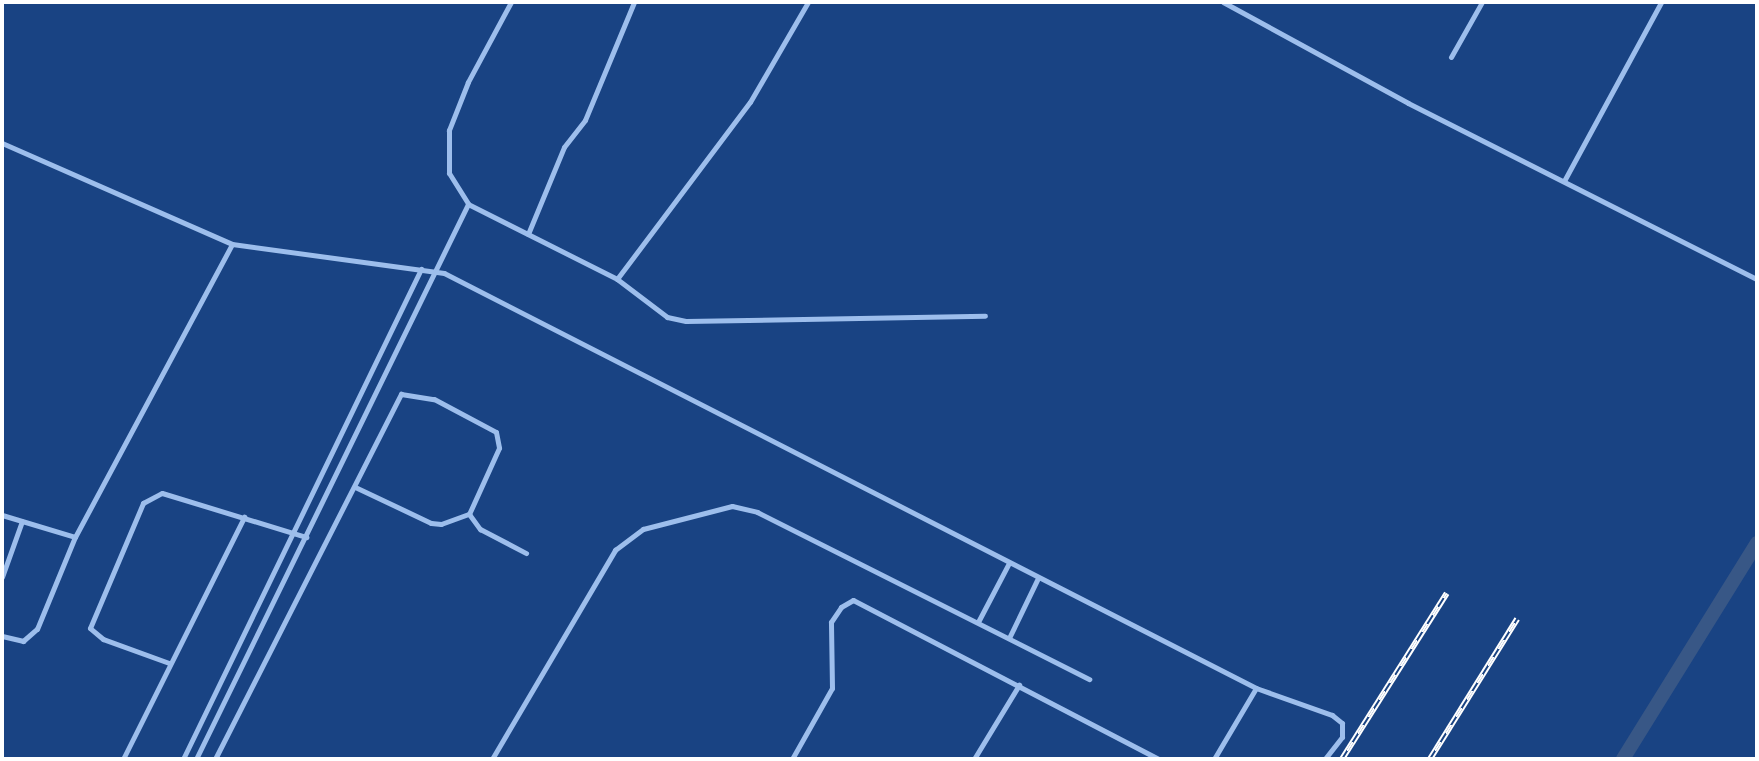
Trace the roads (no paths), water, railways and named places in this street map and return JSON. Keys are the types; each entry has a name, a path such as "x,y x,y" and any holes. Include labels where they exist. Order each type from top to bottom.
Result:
{"lane":[{"path":"511,2 468,82 449,130 449,173 468,204 617,279 667,317 686,321 985,316"},
{"path":"528,234 564,147 585,120 634,2"},
{"path":"617,279 750,103 808,2"},
{"path":"1223,2 1408,103 1757,279"},
{"path":"1451,57 1482,2"},
{"path":"1564,181 1661,2"},
{"path":"2,143 232,244 434,270 1256,688 1342,723 1342,737 1325,759"},
{"path":"196,759 468,204"},
{"path":"2,636 23,641 37,629 75,537 232,244"},
{"path":"183,759 421,269"},
{"path":"215,759 299,588 355,487 396,400 409,392 434,399 496,432 499,438 499,448 469,514 442,524 431,523 355,487"},
{"path":"169,663 103,639 90,628 134,518 143,503 162,493 306,537"},
{"path":"492,759 614,550 643,529 673,519 744,507 1089,679"},
{"path":"469,514 480,529 526,553"},
{"path":"2,515 75,537"},
{"path":"123,759 244,517"},
{"path":"2,577 22,521"},
{"path":"978,622 1009,562"},
{"path":"1009,638 1038,578"},
{"path":"792,759 832,688 831,622 841,607 853,600 1158,759"},
{"path":"974,759 1019,685"},
{"path":"1214,759 1256,688"}],"waterway":[{"path":"1623,759 1757,543"}],"railway":[{"path":"1342,759 1447,593"},
{"path":"1430,759 1517,619"}]}
